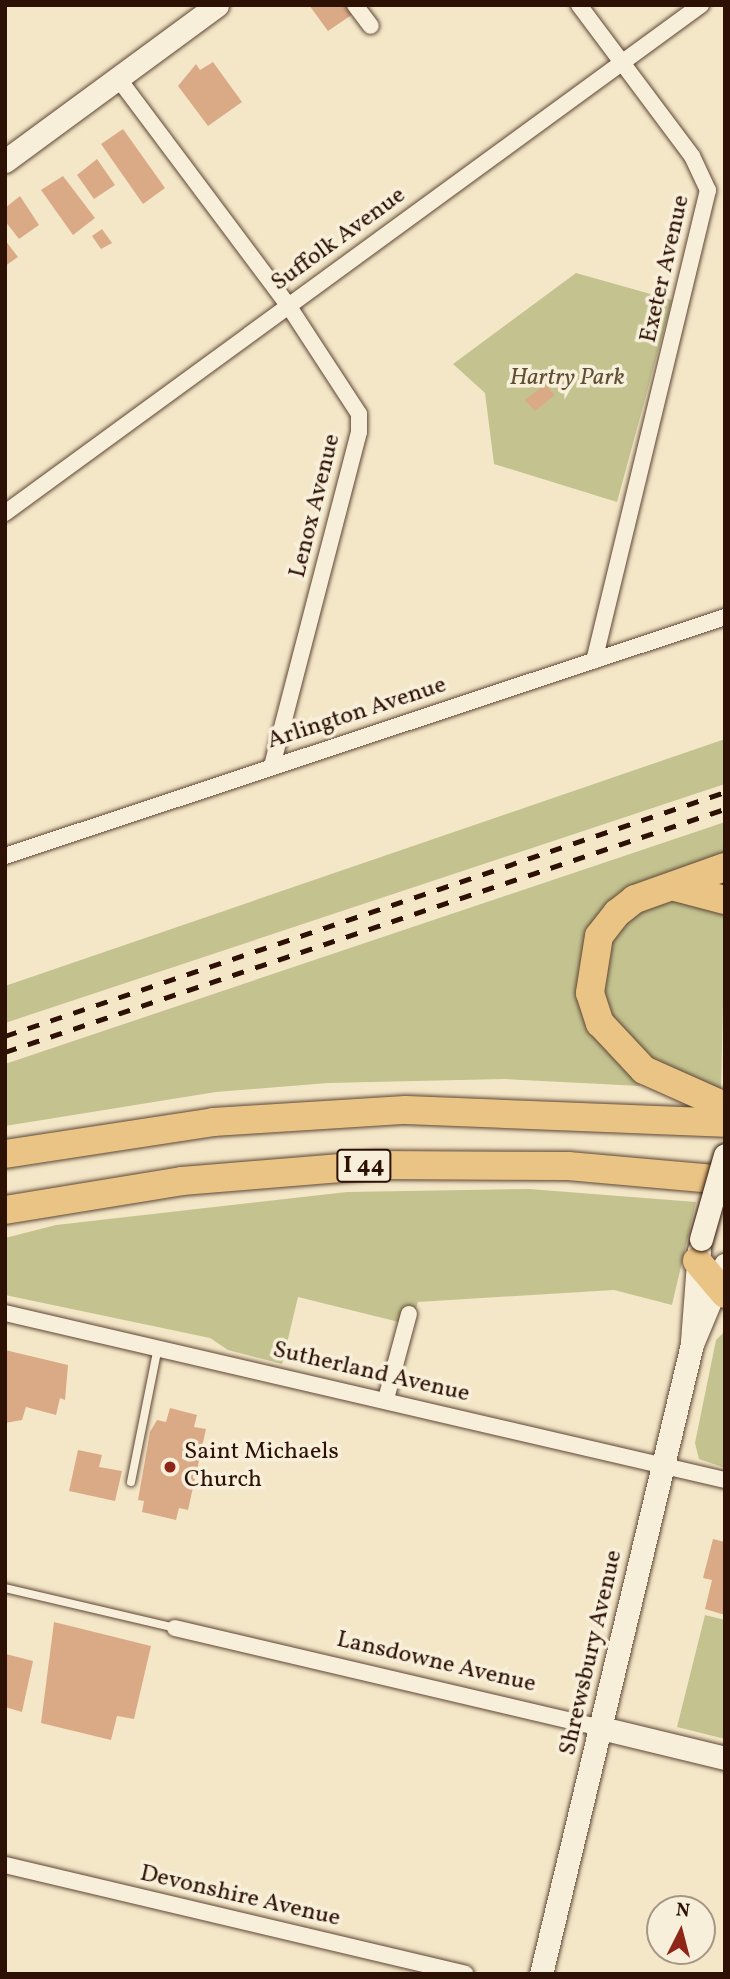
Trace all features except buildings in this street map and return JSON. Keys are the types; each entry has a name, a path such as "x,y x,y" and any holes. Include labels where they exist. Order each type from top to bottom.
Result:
{"highway":[{"path":"725,867 635,899 599,936 590,993 600,1023 644,1070 725,1106"},
{"path":"669,887 725,900"},
{"name":"I 44","path":"5,1154 213,1122 406,1110 725,1124"},
{"name":"I 44","path":"5,1210 183,1181 377,1165 568,1166 725,1180"},
{"path":"699,1250 722,1293"}],"main road":[{"path":"5,161 217,5"},
{"name":"Shrewsbury Avenue","path":"541,1974 692,1344 699,1250 725,1155"},
{"name":"Shrewsbury Avenue","path":"692,1344 722,1293 725,1265"},
{"name":"Lansdowne Avenue","path":"601,1728 725,1758"}],"street":[{"path":"355,5 371,26"},
{"name":"Exeter Avenue","path":"579,5 692,156 708,190 594,660"},
{"name":"Suffolk Avenue","path":"5,513 701,5"},
{"name":"Lenox Avenue","path":"118,78 346,387 359,432 272,766"},
{"name":"Arlington Avenue","path":"5,856 725,617"},
{"name":"Sutherland Avenue","path":"5,1314 386,1399 725,1480"},
{"path":"386,1399 409,1314"},
{"name":"Lansdowne Avenue","path":"175,1628 601,1728"},
{"name":"Devonshire Avenue","path":"5,1865 465,1974"}],"lane":[{"path":"131,1482 158,1347"},
{"path":"5,1588 175,1628"}],"green space":[{"name":"Hartry Park","path":"576,273 672,300 617,502 494,464 485,393 453,364"},
{"path":"725,739 725,784 5,1023 5,986"},
{"path":"725,822 725,859 584,945 580,993 640,1086 504,1079 328,1083 216,1092 5,1126 5,1064"},
{"path":"687,896 725,910 721,1091 657,1068 604,1006 605,951 635,912"},
{"path":"529,1189 696,1202 672,1305 614,1290 418,1302 411,1325 298,1297 282,1364 228,1350 210,1338 5,1295 5,1238 56,1225 347,1192"},
{"path":"725,1331 725,1468 699,1459 695,1443 716,1340"},
{"path":"705,1615 725,1620 725,1739 677,1727"}],"railway":[{"path":"5,1036 725,792"},
{"path":"5,1052 725,809"}],"place":[{"name":"Saint Michaels Church","path":"170,1467"}]}
